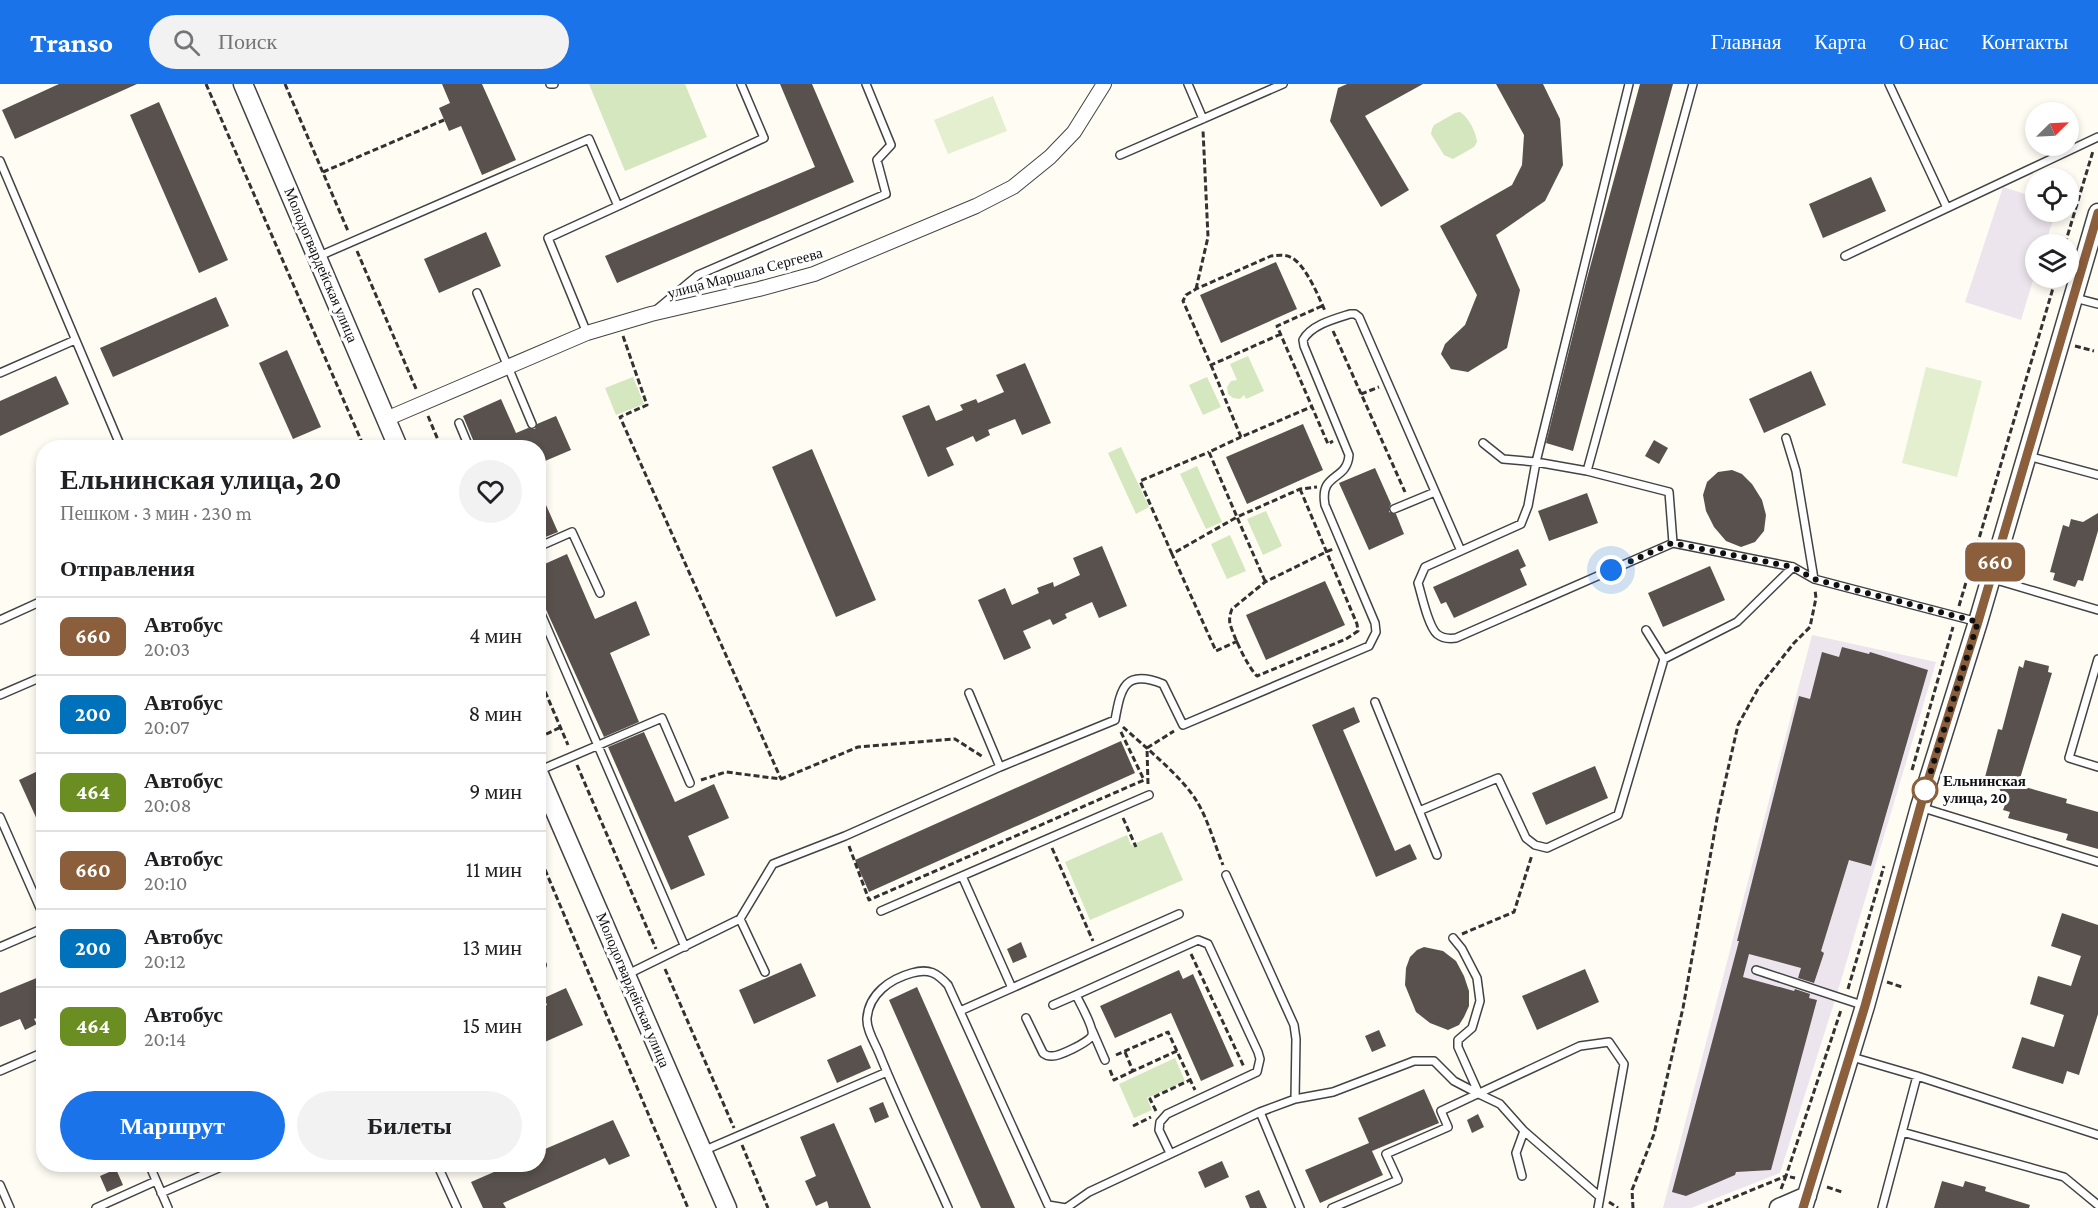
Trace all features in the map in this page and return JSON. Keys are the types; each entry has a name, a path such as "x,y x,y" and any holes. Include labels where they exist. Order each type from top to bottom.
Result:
{"street":[{"name":"Молодогвардейская улица","path":"243,84 395,440"},
{"name":"улица Маршала Сергеева","path":"386,419 587,333 651,314 814,274 976,206 1013,187 1050,157 1074,132 1104,84"},
{"path":"1779,1208 1805,1202 1865,1006 1920,807 1978,622 2098,213"},
{"name":"Молодогвардейская улица","path":"546,790 727,1208"}],"lane":[{"path":"587,333 548,238 764,138 741,84"},
{"path":"651,314 698,274 886,194 877,160 891,146 866,84"},
{"path":"1188,84 1203,119"},
{"path":"1120,155 1282,84"},
{"path":"1629,84 1536,462 1528,506 1521,524 1425,567 1418,583 1431,625 1437,634 1447,639 1456,638 1672,543 1793,567 1814,579 1978,622"},
{"path":"1587,471 1694,84"},
{"path":"1889,84 1947,208"},
{"path":"1845,256 2097,137"},
{"path":"317,257 589,139 618,206"},
{"path":"0,161 118,440"},
{"path":"477,293 532,424"},
{"path":"2073,297 2098,304"},
{"path":"626,975 740,919 773,864 845,836 1000,767 1115,720 1119,696 1124,688 1136,678 1144,677 1163,684 1183,725 1369,646 1376,632 1376,622 1325,505 1324,488 1348,464 1349,455 1303,340 1311,331 1350,314 1359,317 1461,550"},
{"path":"0,373 75,340"},
{"path":"459,423 466,440"},
{"path":"1786,438 1796,471 1814,579"},
{"path":"1483,443 1503,459 1587,471 1669,492 1672,543"},
{"path":"2026,455 2098,475"},
{"path":"1394,509 1435,492"},
{"path":"546,543 572,532 600,593"},
{"path":"1419,811 1498,778 1526,838 1535,845 1547,848 1618,814 1664,659 1737,622 1793,567"},
{"path":"1990,578 2098,610"},
{"path":"0,620 36,604"},
{"path":"546,626 685,947"},
{"path":"1647,630 1664,659"},
{"path":"2098,659 2069,758 2098,767"},
{"path":"0,695 36,679"},
{"path":"969,693 1000,767"},
{"path":"1375,702 1437,855"},
{"path":"546,768 662,718 690,783"},
{"path":"881,911 1149,795"},
{"path":"1920,807 2098,862"},
{"path":"0,817 36,899"},
{"path":"1226,875 1294,1025 1296,1039 1295,1099"},
{"path":"962,876 1012,988"},
{"path":"960,1011 1179,914"},
{"path":"740,919 765,972"},
{"path":"0,947 36,931"},
{"path":"1453,938 1462,949 1477,978 1480,1001 1472,1028 1458,1040 1458,1047 1479,1094"},
{"path":"1053,1005 1198,940 1208,944 1258,1052 1260,1065 1257,1072 1167,1114 1160,1122 1159,1130 1170,1154"},
{"path":"1756,970 1865,1006"},
{"path":"948,1208 866,1021 869,1008 880,988 911,973 926,971 937,973 948,985 1048,1205 1066,1208 1089,1192 1260,1112 1295,1099 1333,1092 1414,1060 1434,1061 1454,1081 1500,1104 1524,1131 1599,1196"},
{"path":"1076,995 1105,1060"},
{"path":"1026,1018 1042,1053 1050,1056 1087,1042 1092,1030"},
{"path":"1332,1208 1398,1180 1386,1154 1448,1127 1441,1111 1580,1046 1609,1042 1624,1064 1598,1208"},
{"path":"0,1071 36,1055"},
{"path":"1850,1056 2098,1135"},
{"path":"703,1151 887,1072"},
{"path":"1882,1208 1917,1076"},
{"path":"1260,1112 1300,1208"},
{"path":"1522,1176 1516,1153 1524,1131"},
{"path":"1902,1132 2064,1177 2098,1205"},
{"path":"152,1172 168,1208"},
{"path":"161,1193 210,1172"},
{"path":"441,1172 457,1208"},
{"path":"96,1208 156,1181"},
{"path":"0,1185 10,1208"}],"path":[{"path":"206,84 361,440"},
{"path":"285,84 438,440"},
{"path":"1196,289 1208,237 1203,119"},
{"path":"323,172 444,120"},
{"path":"2069,234 2097,137"},
{"path":"1241,437 1183,301 1186,295 1196,289 1271,256 1281,255 1294,259 1302,268 1322,306 1409,502"},
{"path":"1910,777 2053,288"},
{"path":"1322,306 1277,326 1328,444"},
{"path":"618,324 647,405 620,417 781,779"},
{"path":"1211,365 1281,334"},
{"path":"1361,394 1387,383"},
{"path":"1238,641 1216,651 1140,481 1328,400"},
{"path":"1209,452 1265,582"},
{"path":"1172,554 1237,517 1300,489 1312,486"},
{"path":"1300,489 1357,624 1358,631 1346,639 1257,676 1251,670 1230,624 1232,609 1265,582 1326,552"},
{"path":"1633,1208 1632,1190 1654,1134 1683,1008 1718,813 1738,725 1759,687 1810,627 1816,597 1814,579"},
{"path":"546,693 768,1208"},
{"path":"1115,720 1147,748 1194,797 1226,875"},
{"path":"845,836 869,900 1144,780 1115,720"},
{"path":"1147,748 1183,725"},
{"path":"546,734 561,727"},
{"path":"690,783 726,772 781,779 858,747 955,739 1000,767"},
{"path":"1147,748 1149,795"},
{"path":"1118,808 1136,847"},
{"path":"1048,838 1097,950"},
{"path":"1453,938 1514,912 1535,845"},
{"path":"1708,1208 1786,1176 1844,1000 1887,858"},
{"path":"546,872 688,1208"},
{"path":"1182,958 1192,954 1246,1072"},
{"path":"1112,1047 1116,1056 1168,1032 1199,1099"},
{"path":"1105,1060 1114,1080 1177,1051"},
{"path":"1125,1052 1133,1071"},
{"path":"1132,1126 1157,1114 1150,1099 1190,1080"}],"shaded area":[{"path":"2003,187 2025,194 2025,222 2053,222 2048,234 2025,234 2025,288 2031,288 2021,320 1965,302"},
{"path":"1812,635 1936,662 1836,997 1780,1173 1691,1208 1663,1208"}],"green space":[{"path":"589,84 685,84 707,137 625,171"},
{"path":"993,96 1007,131 948,154 934,120"},
{"path":"1460,112 1472,126 1477,142 1474,147 1453,159 1444,155 1431,134 1434,125"},
{"path":"1248,356 1264,391 1246,399 1244,395 1240,399 1233,398 1228,394 1227,387 1231,381 1237,380 1230,364"},
{"path":"1926,367 1982,381 1957,477 1902,463"},
{"path":"633,377 644,404 616,415 605,388"},
{"path":"1207,377 1221,407 1203,415 1189,385"},
{"path":"1121,447 1149,507 1136,514 1108,453"},
{"path":"1197,466 1222,522 1206,529 1180,474"},
{"path":"1266,511 1282,546 1263,555 1247,519"},
{"path":"1230,535 1246,571 1227,579 1211,544"},
{"path":"1162,832 1183,880 1090,920 1065,862 1127,835 1131,845"},
{"path":"1175,1058 1185,1081 1147,1098 1152,1110 1134,1118 1119,1084"}],"building":[{"path":"59,84 137,84 15,139 2,110"},
{"path":"442,84 482,84 516,160 482,175 461,126 449,131 439,108 450,103"},
{"path":"780,84 812,84 854,182 617,283 605,256 815,167"},
{"path":"1347,84 1423,84 1365,116 1409,190 1381,207 1330,121 1338,88"},
{"path":"1496,84 1543,84 1560,119 1563,165 1545,201 1496,235 1520,290 1507,348 1468,372 1451,369 1441,354 1445,344 1465,325 1477,295 1440,226 1512,185 1522,165 1524,135"},
{"path":"1640,84 1673,84 1573,451 1546,443 1586,282"},
{"path":"159,102 228,260 199,273 130,115"},
{"path":"1871,177 1886,211 1823,238 1809,204"},
{"path":"486,232 501,266 439,293 424,259"},
{"path":"1276,262 1297,309 1221,343 1200,295"},
{"path":"216,297 229,326 113,377 100,348"},
{"path":"287,350 321,427 293,439 259,363"},
{"path":"1025,363 1051,423 1022,435 1015,419 988,430 990,435 976,442 973,436 946,448 954,465 928,477 902,416 929,405 936,421 963,410 960,405 976,399 978,403 1004,392 996,375"},
{"path":"1811,371 1826,405 1764,433 1749,399"},
{"path":"56,376 69,404 0,436 0,401"},
{"path":"501,399 516,433 528,428 535,429 537,424 556,416 571,450 546,461 546,440 473,440 463,416"},
{"path":"1303,424 1323,470 1247,504 1226,457"},
{"path":"1654,440 1668,448 1659,464 1645,456"},
{"path":"812,449 876,600 836,617 772,467"},
{"path":"1375,468 1391,504 1389,512 1396,514 1404,534 1369,550 1339,483"},
{"path":"1732,470 1742,474 1752,484 1762,500 1766,515 1764,531 1755,542 1741,547 1726,541 1714,527 1706,511 1703,495 1707,482 1718,472"},
{"path":"1587,493 1598,523 1549,541 1538,511"},
{"path":"546,505 558,532 546,537"},
{"path":"2098,513 2098,531 2083,581 2078,580 2075,587 2053,580 2055,573 2050,572 2063,525 2069,527 2071,519 2083,522"},
{"path":"1102,546 1127,606 1099,618 1092,602 1065,614 1067,618 1053,625 1050,619 1023,631 1031,648 1004,660 978,600 1005,588 1012,605 1039,593 1037,588 1053,582 1054,587 1080,575 1073,558"},
{"path":"1518,549 1526,566 1520,569 1527,585 1454,618 1446,602 1441,604 1433,587"},
{"path":"567,554 595,619 636,601 650,635 610,653 639,722 604,737 546,610 546,563"},
{"path":"1710,566 1725,600 1663,627 1648,593"},
{"path":"1325,581 1345,625 1266,660 1246,615"},
{"path":"1842,647 1869,654 1870,652 1928,670 1871,866 1849,860 1821,951 1824,953 1814,983 1798,978 1801,968 1749,954 1743,977 1794,991 1795,989 1810,994 1809,998 1817,1000 1771,1170 1736,1172 1735,1175 1686,1196 1672,1192 1739,941 1737,941 1799,696 1810,699 1822,652 1839,657"},
{"path":"2025,660 2049,666 2048,672 2052,673 2018,785 2067,799 2066,803 2098,812 2098,849 2066,840 2068,834 2008,818 2010,812 2003,810 2006,802 1999,788 1989,785 1990,779 1985,777 1998,729 2002,730 2019,666 2023,668"},
{"path":"1354,707 1360,722 1343,730 1395,851 1410,844 1417,859 1376,877 1312,725"},
{"path":"644,732 675,802 714,784 729,818 688,836 705,875 671,890 608,747"},
{"path":"1121,741 1135,773 869,892 855,860"},
{"path":"1595,766 1608,798 1546,825 1532,793"},
{"path":"36,772 36,817 19,780"},
{"path":"2062,913 2098,925 2098,1014 2079,1075 2067,1071 2063,1084 2012,1068 2022,1037 2054,1047 2064,1015 2030,1004 2038,976 2071,986 2081,956 2051,946"},
{"path":"1021,942 1027,957 1013,963 1007,949"},
{"path":"1424,947 1443,951 1456,961 1469,991 1469,1006 1464,1017 1459,1025 1448,1030 1430,1023 1416,1012 1405,985 1406,968 1410,957"},
{"path":"801,963 816,996 754,1024 739,990"},
{"path":"1585,969 1599,1002 1537,1030 1522,996"},
{"path":"1179,970 1183,979 1193,974 1234,1066 1201,1081 1171,1013 1115,1038 1100,1006"},
{"path":"36,978 36,1018 34,1019 36,1024 25,1030 20,1019 0,1027 0,993"},
{"path":"917,987 1015,1208 981,1208 889,1000"},
{"path":"566,988 583,1025 546,1041 546,997"},
{"path":"1379,1030 1386,1046 1372,1052 1365,1036"},
{"path":"861,1045 871,1068 837,1083 827,1060"},
{"path":"1424,1089 1439,1123 1372,1151 1383,1175 1320,1203 1305,1170 1369,1143 1358,1118"},
{"path":"883,1102 889,1117 875,1123 869,1108"},
{"path":"1478,1114 1484,1127 1472,1133 1467,1120"},
{"path":"613,1120 630,1156 609,1165 605,1158 503,1203 506,1208 483,1208 471,1182 494,1172 546,1172 546,1149"},
{"path":"834,1123 871,1208 829,1208 827,1201 816,1206 805,1181 816,1176 800,1137"},
{"path":"1222,1161 1229,1177 1205,1188 1198,1172"},
{"path":"109,1172 117,1172 123,1185 107,1192 100,1176"},
{"path":"1942,1181 1963,1187 1965,1181 1986,1187 1985,1191 2030,1205 2029,1208 1934,1208"},
{"path":"1259,1190 1267,1208 1250,1208 1245,1196"}],"bus line":[{"name":"660","path":"1803,1208 1865,1006 1925,790 1978,622 2098,213"}],"place":[{"name":"Ельнинская улица, 20","path":"1925,790"}],"route":[{"path":"1611,570 1672,543 1793,567 1814,579 1978,622 1925,790"}]}
